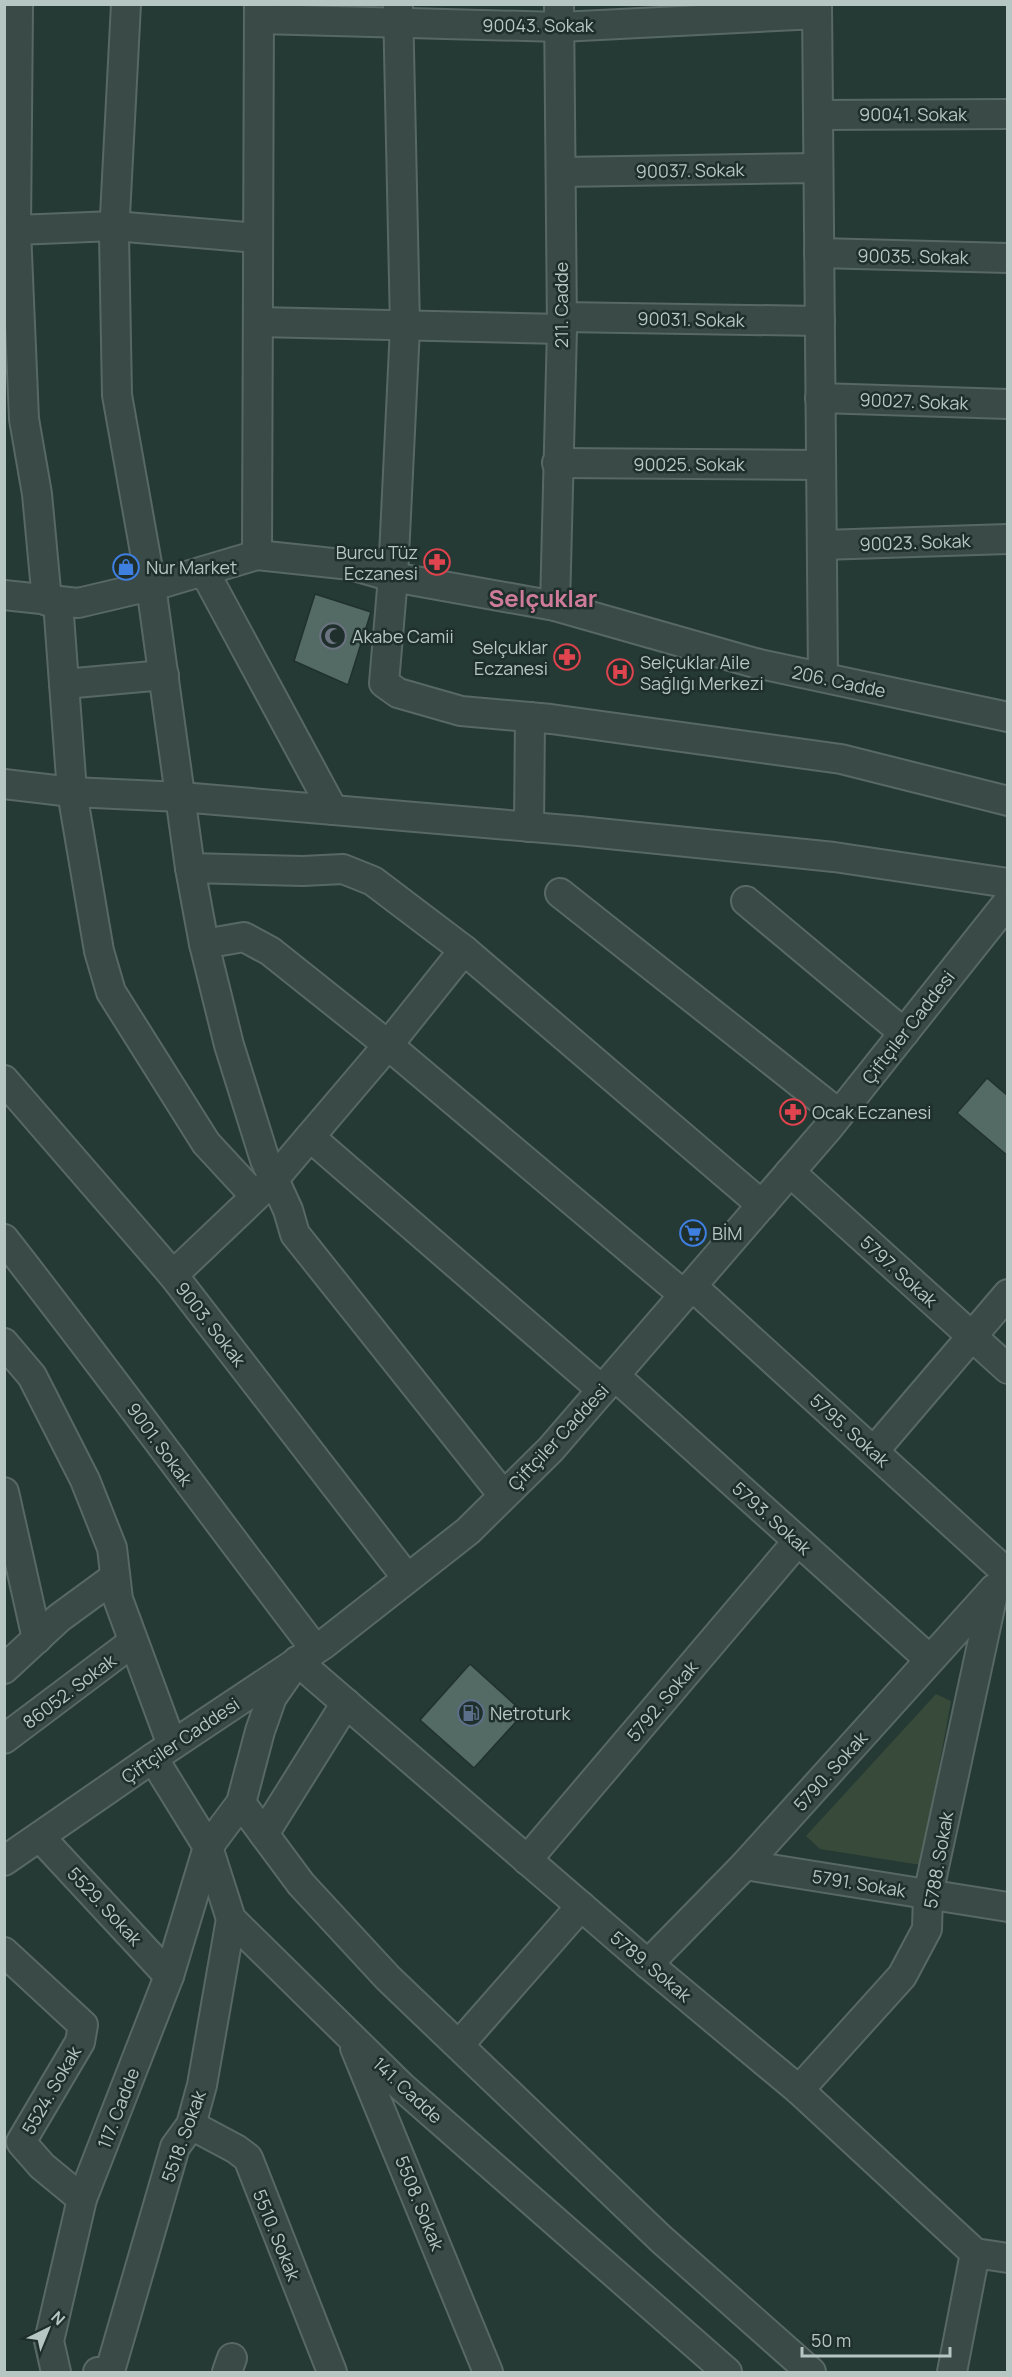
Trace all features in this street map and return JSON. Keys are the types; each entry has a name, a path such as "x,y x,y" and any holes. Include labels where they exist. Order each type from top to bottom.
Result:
{"street":[{"path":"18,4 16,230 24,419 64,684 72,792 99,951 111,992 206,1143 264,1188 288,1210 295,1234 503,1495"},
{"path":"126,4 114,226 117,395 151,586 190,868 204,944 229,1044 265,1160 264,1188"},
{"path":"817,9 823,677"},
{"name":"90043. Sokak","path":"259,12 559,16 817,9"},
{"path":"257,555 259,12"},
{"path":"398,14 405,327 393,577 384,683 398,693 461,711 530,717 841,759 1008,801"},
{"name":"211. Cadde","path":"555,606 562,323 559,16"},
{"name":"90041. Sokak","path":"818,115 1008,114"},
{"name":"90037. Sokak","path":"561,172 818,168"},
{"path":"16,230 114,226 258,238"},
{"name":"90035. Sokak","path":"819,253 1008,258"},
{"name":"90031. Sokak","path":"258,322 405,327 820,321"},
{"name":"90027. Sokak","path":"820,398 1008,405"},
{"name":"90025. Sokak","path":"557,464 821,465"},
{"name":"90023. Sokak","path":"822,545 1008,539"},
{"name":"206. Cadde","path":"4,595 78,603 151,586 257,555 351,565 393,577 555,606 755,663 1008,717"},
{"path":"204,571 333,810"},
{"path":"64,684 164,675"},
{"path":"529,827 530,717"},
{"path":"4,784 72,792 181,797 529,827 834,857 1008,883"},
{"path":"190,868 303,872 343,869 372,881 464,950 762,1205"},
{"path":"560,893 839,1114"},
{"path":"746,901 904,1033"},
{"name":"Çiftçiler Caddesi","path":"4,1861 306,1655 468,1530 551,1449 609,1383 839,1114 1008,902"},
{"name":"5795. Sokak","path":"204,944 244,937 270,951 688,1290 874,1451 1003,1579"},
{"path":"173,1275 264,1188 310,1137 464,950"},
{"name":"9003. Sokak","path":"4,1080 173,1275 407,1578"},
{"name":"5793. Sokak","path":"310,1137 609,1383 797,1542 929,1659"},
{"name":"5797. Sokak","path":"790,1172 1008,1370"},
{"name":"9001. Sokak","path":"4,1239 99,1360 202,1502 306,1655"},
{"path":"874,1451 1008,1294"},
{"name":"141. Cadde","path":"4,1343 32,1376 85,1480 112,1548 118,1599 134,1642 162,1752 208,1847 231,1919 401,2086 727,2373"},
{"path":"4,1492 37,1639"},
{"name":"5792. Sokak","path":"527,1860 797,1542"},
{"path":"4,1669 59,1618 115,1577"},
{"name":"5790. Sokak","path":"648,1964 745,1865 1003,1579"},
{"name":"5788. Sokak","path":"799,2090 902,1976 927,1929 928,1895 1003,1579"},
{"name":"86052. Sokak","path":"4,1739 134,1642"},
{"path":"208,1847 241,1803 260,1731 272,1697 306,1655"},
{"name":"5789. Sokak","path":"306,1655 345,1703 648,1964 799,2090 975,2253"},
{"path":"264,1834 345,1703"},
{"path":"241,1803 301,1884 388,1978 662,2238 811,2373"},
{"name":"5529. Sokak","path":"40,1837 169,1976"},
{"name":"117. Cadde","path":"56,2373 49,2341 82,2199 169,1976 208,1847"},
{"name":"5791. Sokak","path":"745,1865 1008,1907"},
{"path":"459,2045 581,1906"},
{"name":"5518. Sokak","path":"98,2373 110,2371 175,2147 191,2125 202,2085 231,1919"},
{"name":"5524. Sokak","path":"4,1952 82,2025 80,2042 21,2142 42,2166 82,2199"},
{"name":"5508. Sokak","path":"350,2035 488,2373"},
{"name":"5510. Sokak","path":"191,2125 248,2158 333,2373"},
{"path":"952,2373 975,2253 1008,2258"}],"green space":[{"path":"936,1694 951,1701 921,1865 820,1849 806,1836"}],"building":[{"name":"Akabe Camii","path":"315,594 371,612 348,685 294,661"},
{"path":"987,1078 1008,1096 1008,1156 957,1113"},
{"path":"470,1664 524,1713 474,1768 420,1720"}],"place":[{"name":"Burcu Tüz Eczanesi","path":"437,562"},
{"name":"Nur Market","path":"126,567"},
{"name":"Akabe Camii","path":"333,636"},
{"name":"Selçuklar Eczanesi","path":"567,657"},
{"name":"Selçuklar Aile Sağlığı Merkezi","path":"620,672"},
{"name":"Ocak Eczanesi","path":"793,1112"},
{"name":"BİM","path":"693,1233"},
{"name":"Netroturk","path":"471,1713"}],"district":[{"name":"Selçuklar","path":"543,597"}]}
